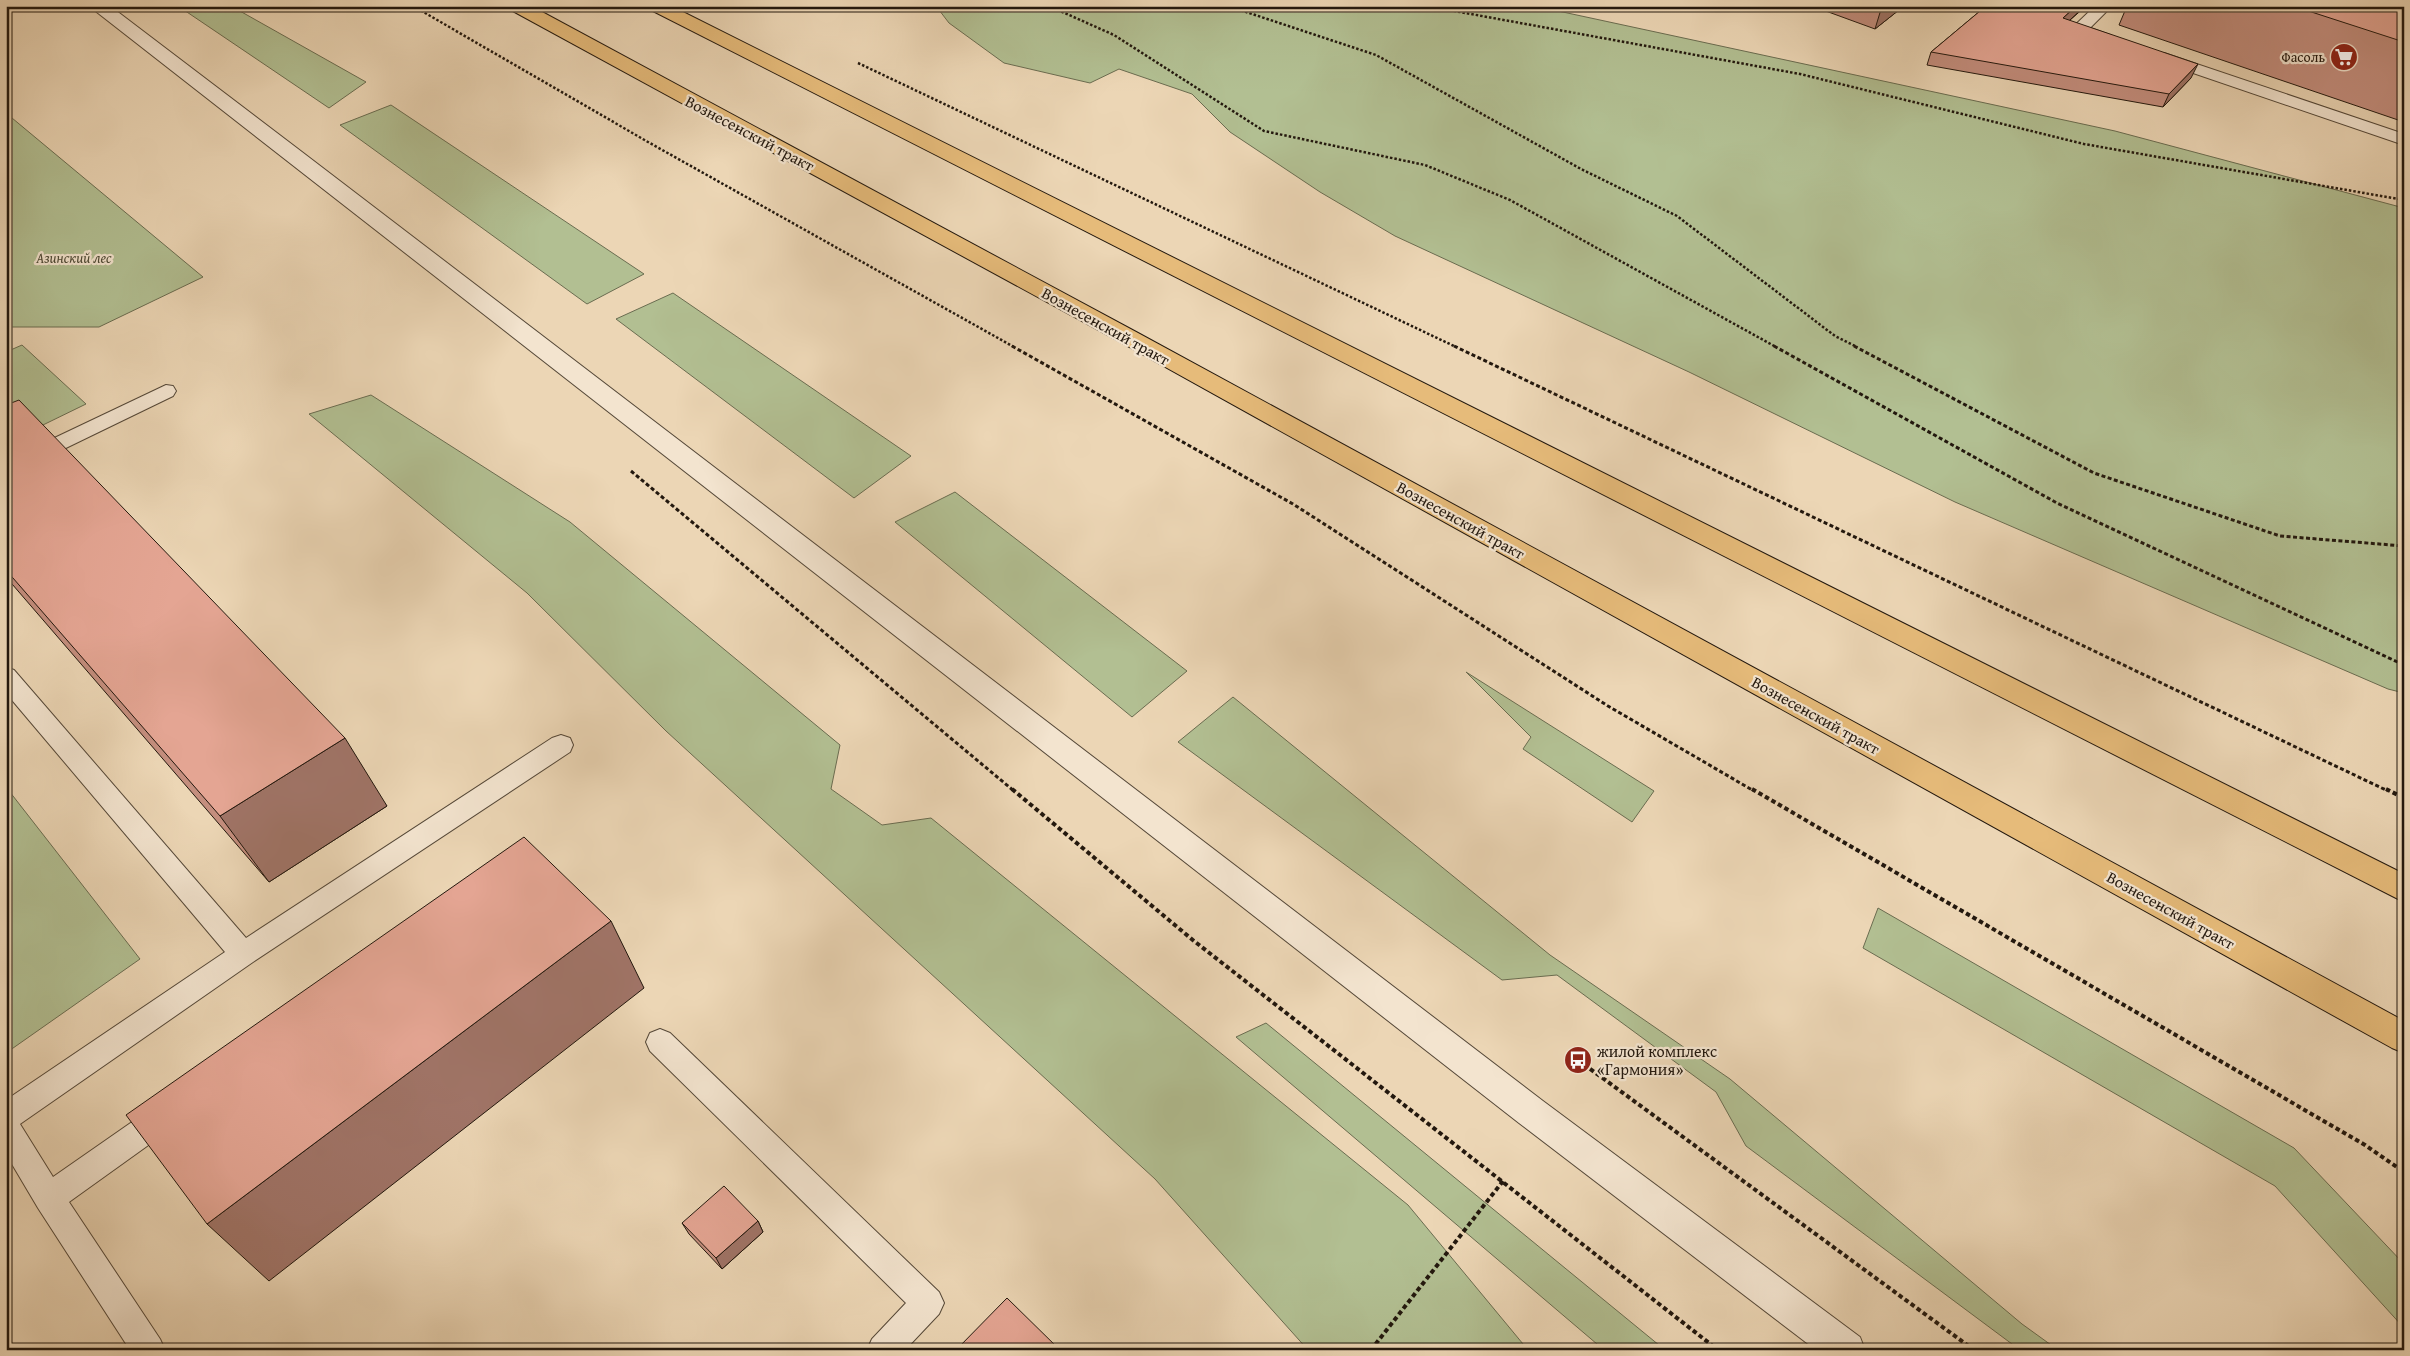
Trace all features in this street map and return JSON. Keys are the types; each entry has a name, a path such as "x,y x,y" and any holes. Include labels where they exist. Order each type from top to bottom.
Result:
{"main road":[{"name":"Вознесенский тракт","path":"517,6 1130,338 2404,1038"},
{"path":"657,6 2404,889"}],"street":[{"path":"98,6 295,156 1524,1106 1847,1350"}],"lane":[{"path":"2104,6 2078,29 2116,42"},
{"path":"2153,54 2404,140"},
{"path":"6,470 166,391"},
{"path":"6,676 243,954"},
{"path":"6,1117 243,954 561,745"},
{"path":"660,1042 928,1303 883,1350"},
{"path":"49,1198 187,1100"},
{"path":"6,1127 49,1198 149,1350"}],"path":[{"path":"413,6 648,142 1293,504 1608,706 2356,1140 2404,1172"},
{"path":"1049,6 1114,35 1264,131 1425,165 1510,200 2057,503 2404,665"},
{"path":"1228,6 1376,55 1581,169 1677,216 1835,336 2094,473 2280,536 2404,546"},
{"path":"1427,6 1800,74 2084,144 2404,200"},
{"path":"856,62 2404,798"},
{"path":"630,470 1194,941 1718,1350"},
{"path":"1578,1060 1974,1350"},
{"path":"1371,1350 1503,1181"}],"green space":[{"path":"178,6 231,6 366,82 329,108"},
{"path":"936,6 1535,6 2115,131 2404,208 2404,693 2388,689 1955,502 1689,372 1395,236 1320,192 1230,132 1192,94 1119,69 1090,83 1004,63 949,23"},
{"path":"391,105 644,274 587,304 340,125"},
{"name":"Азинский лес","path":"6,113 203,277 99,327 6,327"},
{"path":"673,293 911,456 854,498 616,319"},
{"path":"22,345 86,404 6,443 6,352"},
{"path":"371,395 570,522 840,745 831,789 882,825 931,818 1408,1205 1528,1350 1308,1350 1155,1179 666,731 527,593 309,414"},
{"path":"955,492 1187,671 1132,717 895,522"},
{"path":"1466,672 1654,791 1632,822 1523,749 1531,737"},
{"path":"1233,697 1550,955 1730,1079 2022,1324 2058,1350 2020,1350 1746,1146 1716,1092 1557,975 1502,980 1178,742"},
{"path":"6,787 140,959 6,1053"},
{"path":"1878,908 2294,1148 2404,1264 2404,1328 2275,1186 1863,948"},
{"path":"1266,1023 1665,1350 1604,1350 1236,1037"}],"building":[{"path":"1986,6 2076,6 2063,18 2198,64 2169,94 1931,52"},
{"path":"2293,6 2404,6 2404,42"},
{"path":"19,400 345,738 220,816 6,570 6,405"},
{"path":"524,837 611,921 207,1224 126,1115"},
{"path":"724,1186 758,1221 716,1258 682,1223"},
{"path":"1007,1298 1060,1350 956,1350"}],"place":[{"name":"Фасоль","path":"2344,57"},
{"name":"жилой комплекс «Гармония»","path":"1578,1060"}]}
